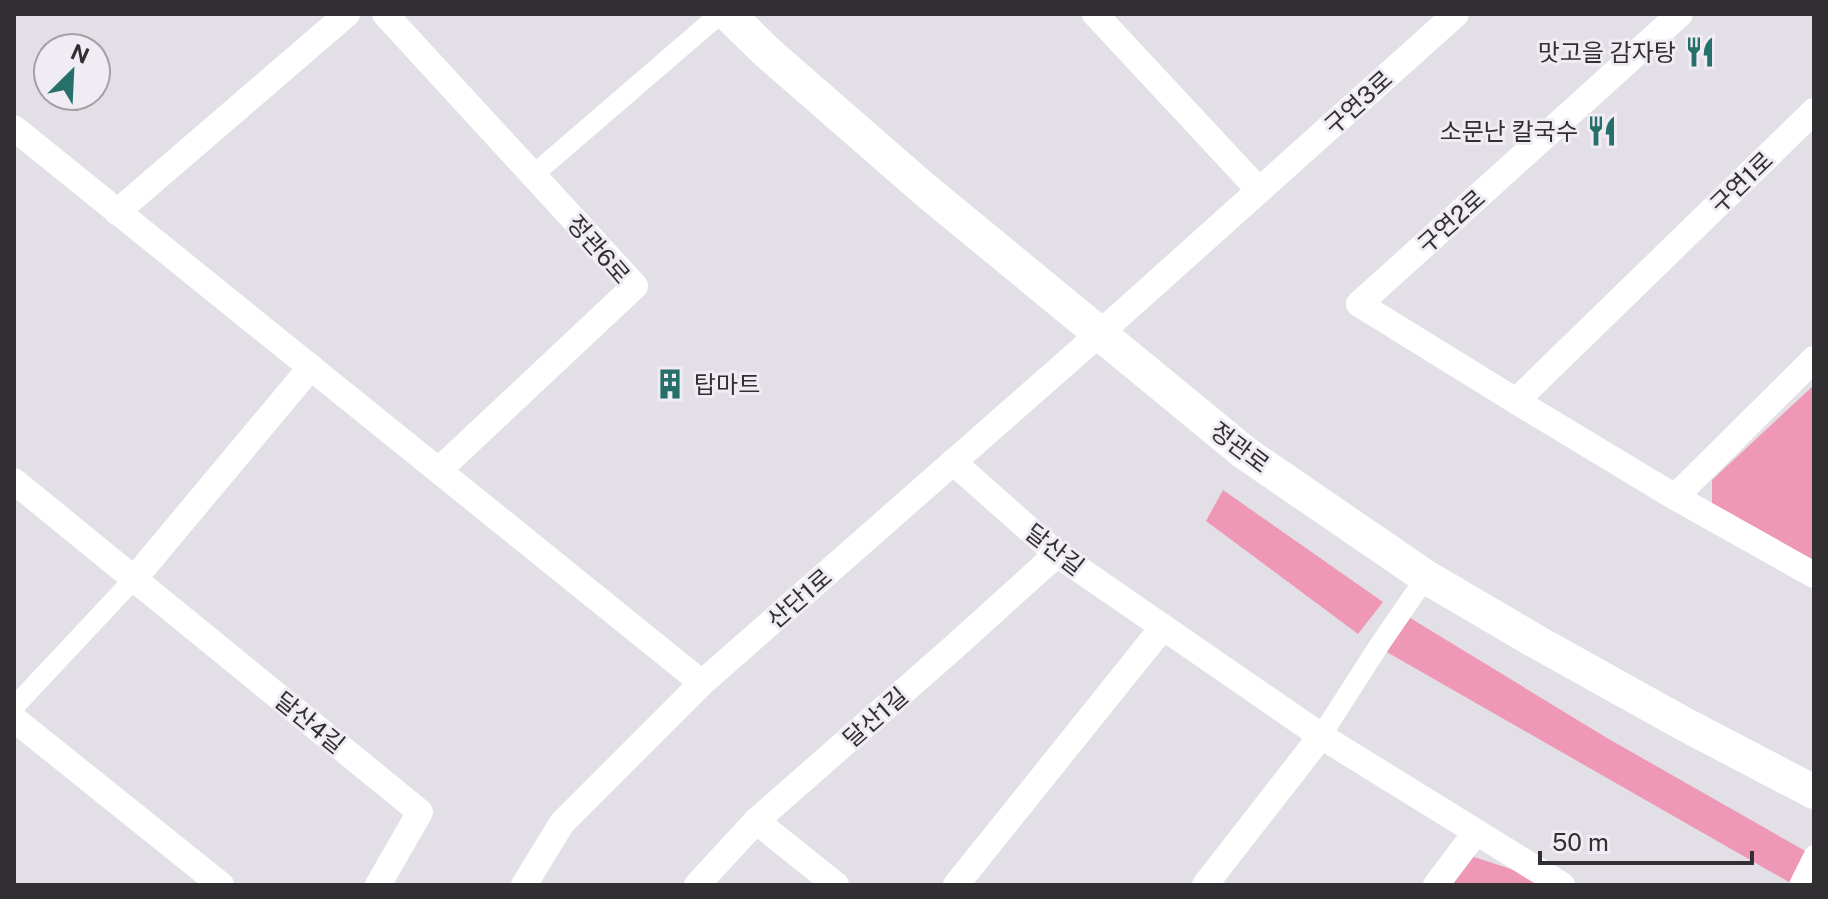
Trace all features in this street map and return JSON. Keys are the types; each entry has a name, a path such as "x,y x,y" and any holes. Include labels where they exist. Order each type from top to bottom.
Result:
{"street":[{"path":"117,212 347,14"},
{"name":"정관6로","path":"385,14 635,286 439,470"},
{"path":"533,175 720,14"},
{"name":"정관로","path":"728,14 768,53 924,189 1245,453 1426,577 1643,702 1814,792"},
{"path":"1095,14 1259,190"},
{"name":"구연3로","path":"1099,334 1456,14"},
{"name":"구연2로","path":"1680,14 1359,304 1675,497 1814,575"},
{"name":"구연1로","path":"1516,401 1814,111"},
{"path":"14,128 702,683"},
{"name":"산단1로","path":"524,885 562,823 702,683 1099,334"},
{"path":"1675,497 1814,359"},
{"path":"14,707 134,579 311,367"},
{"name":"달산길","path":"953,462 1057,554 1321,736 1562,885"},
{"name":"달산4길","path":"14,481 420,812 378,885"},
{"name":"달산1길","path":"697,885 756,821 1057,554"},
{"path":"1205,885 1321,736 1426,577"},
{"path":"956,885 1163,627"},
{"path":"14,719 221,885"},
{"path":"756,821 836,885"},
{"path":"1436,885 1476,832"},
{"path":"1799,885 1814,855"}],"shaded area":[{"path":"1814,385 1814,568 1712,511 1712,480"},
{"path":"1223,490 1383,602 1358,634 1206,521"},
{"path":"1402,613 1607,738 1814,856 1814,885 1794,885 1378,647"},
{"path":"1471,856 1523,873 1544,885 1448,885"}],"place":[{"name":"맛고을 감자탕","path":"1700,52"},
{"name":"소문난 칼국수","path":"1602,131"},
{"name":"탑마트","path":"670,384"}]}
